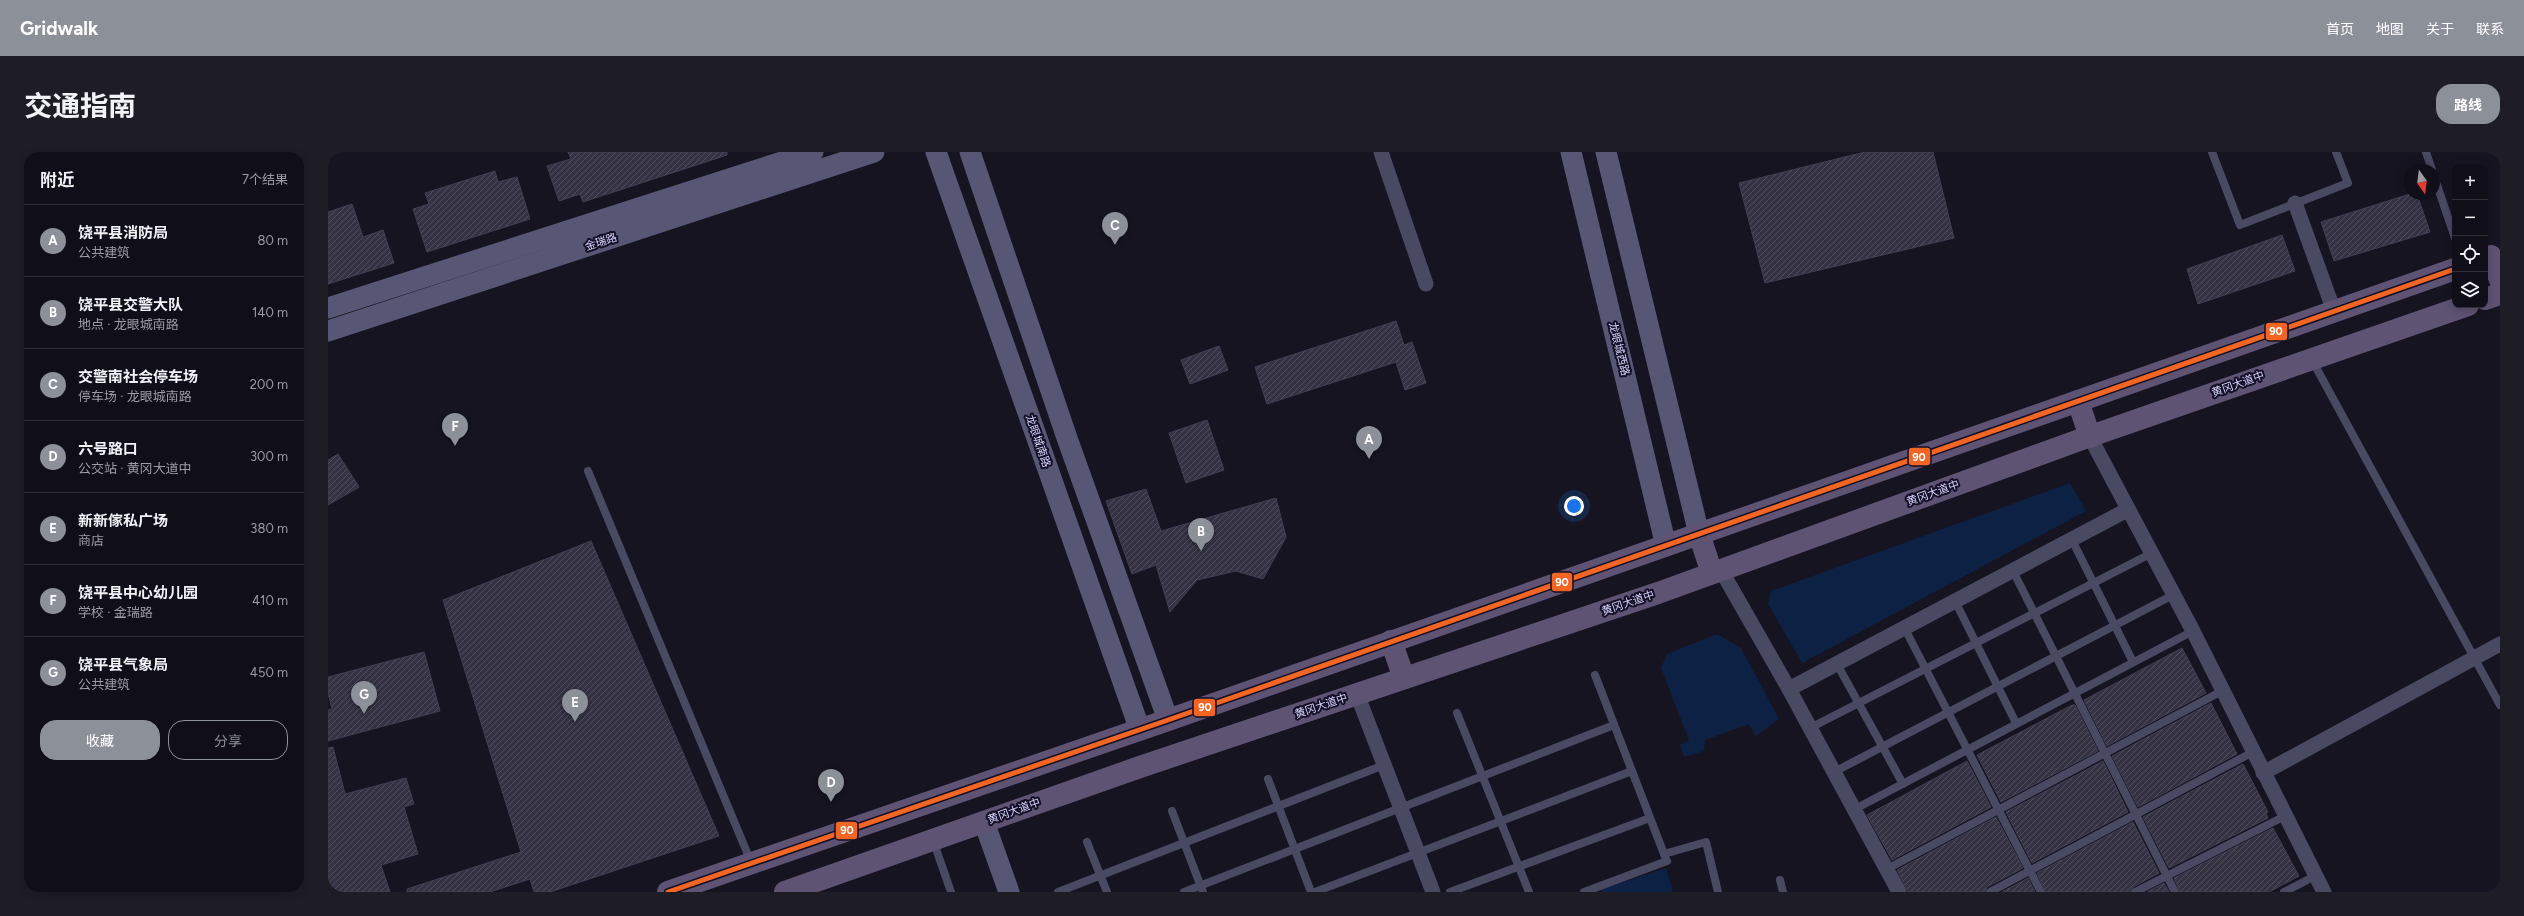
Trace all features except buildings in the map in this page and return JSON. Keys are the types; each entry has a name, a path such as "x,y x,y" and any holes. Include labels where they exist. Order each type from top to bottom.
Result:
{"main road":[{"name":"金瑞路","path":"328,308 812,152"},
{"name":"金瑞路","path":"328,331 874,152"},
{"name":"龙眼城南路","path":"936,152 1140,730"},
{"path":"970,152 1068,438 1168,720"},
{"name":"龙眼城西路","path":"1571,152 1666,546"},
{"path":"1606,152 1699,534 1717,572"},
{"path":"2492,256 2500,280"},
{"path":"668,892 1140,730 2452,270"},
{"path":"2488,298 2500,294"},
{"name":"黄冈大道中","path":"785,892 984,822 1717,572 2311,358 2459,308"},
{"path":"2078,401 2090,437"},
{"path":"1391,641 1404,678"},
{"path":"984,822 1009,892"}],"street":[{"path":"1381,152 1426,284"},
{"path":"2296,203 2334,311"},
{"path":"2090,437 2150,554 2193,632 2324,892"},
{"path":"1790,689 2013,571 2071,538 2127,510"},
{"path":"1717,572 1790,689 1899,892"},
{"path":"2263,773 2500,644"},
{"path":"1357,694 1433,892"}],"lane":[{"path":"2212,152 2240,224 2348,183 2336,152"},
{"path":"2426,152 2430,164"},
{"path":"2440,194 2454,236"},
{"path":"2311,358 2500,705"},
{"path":"588,471 751,863"},
{"path":"2071,538 2133,662"},
{"path":"1810,728 2150,554"},
{"path":"2013,571 2175,892"},
{"path":"1834,772 2173,594"},
{"path":"1955,601 2016,723"},
{"path":"1905,628 2041,892"},
{"path":"1855,809 2016,723 2076,694 2133,662 2193,632"},
{"path":"1838,664 1903,784"},
{"path":"1584,892 1667,861 1595,675"},
{"path":"1887,869 2222,691"},
{"path":"1457,714 1529,892"},
{"path":"1184,892 1201,889 1294,849 1614,726"},
{"path":"1990,892 2253,752"},
{"path":"1058,892 1384,765"},
{"path":"1315,892 1632,771"},
{"path":"1268,780 1311,892"},
{"path":"1172,811 1201,889"},
{"path":"2135,892 2285,816"},
{"path":"1450,892 1650,818"},
{"path":"933,840 951,892"},
{"path":"1087,842 1106,892"},
{"path":"1664,854 1706,842 1718,892"},
{"path":"2284,892 2315,876"},
{"path":"1780,880 1783,892"}],"water":[{"path":"2070,483 2086,511 1802,663 1768,604 1771,591"},
{"path":"1717,634 1741,648 1779,719 1756,736 1749,724 1705,740 1704,751 1684,757 1680,745 1689,740 1661,668 1667,654"},
{"path":"1666,868 1673,892 1602,892 1601,889"}],"transit line":[{"name":"90","path":"668,892 1168,720 2452,270"}],"place":[{"name":"交警南社会停车场","path":"1115,245"},
{"name":"饶平县中心幼儿园","path":"455,446"},
{"name":"饶平县消防局","path":"1369,459"},
{"name":"饶平县交警大队","path":"1201,551"},
{"name":"饶平县气象局","path":"364,714"},
{"name":"新新傢私广场","path":"575,722"},
{"name":"六号路口","path":"831,802"}]}
